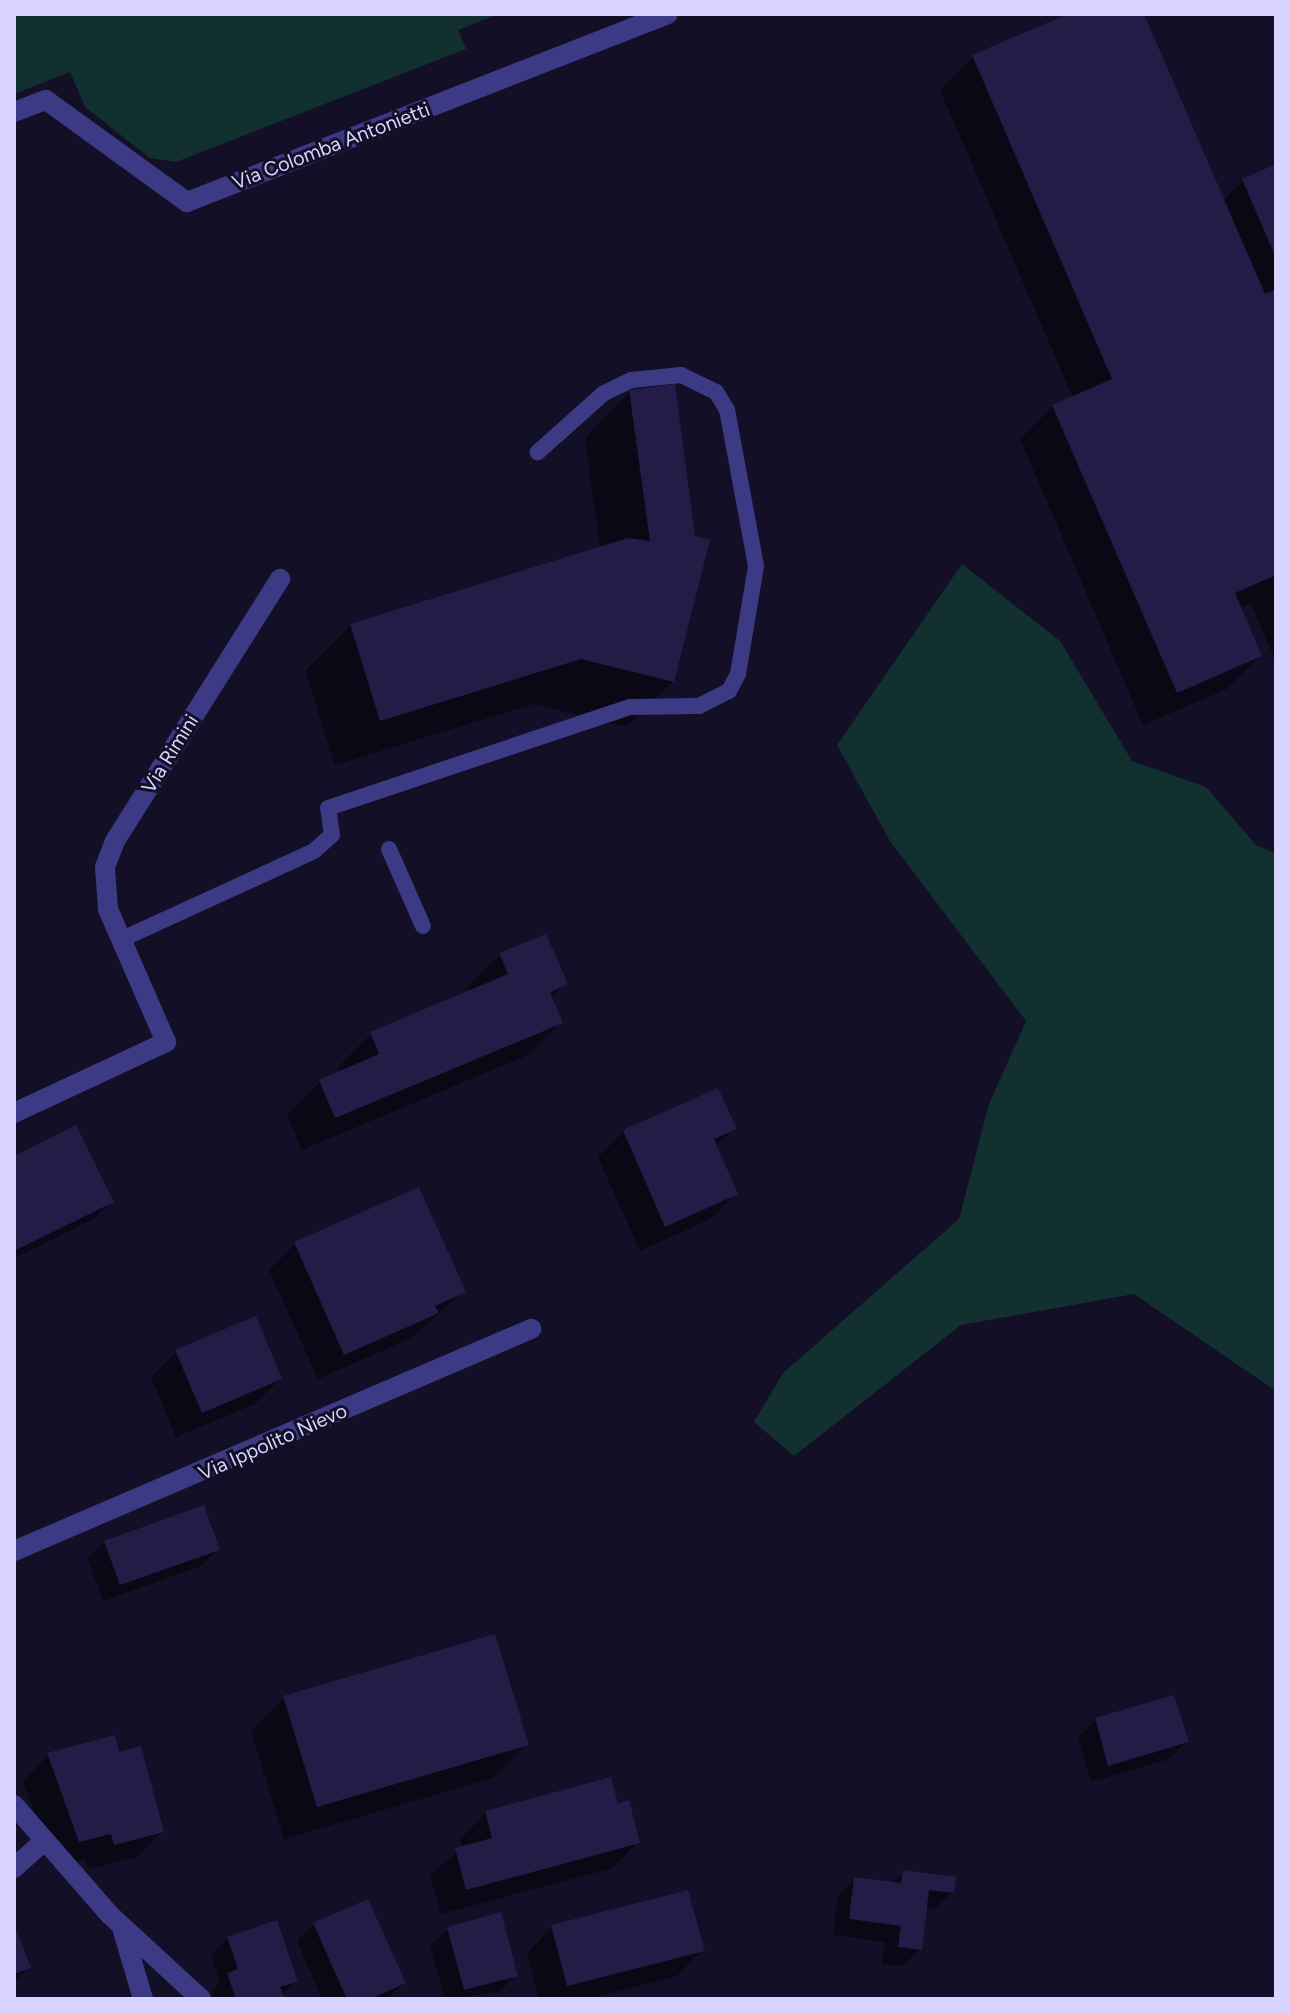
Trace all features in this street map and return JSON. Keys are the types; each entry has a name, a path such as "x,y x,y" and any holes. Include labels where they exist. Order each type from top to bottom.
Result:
{"street":[{"name":"Via Colomba Antonietti","path":"14,112 46,100 187,202 668,14"},
{"name":"Via Rimini","path":"14,1113 166,1042 120,940 104,893 111,850 280,579"},
{"name":"Via Ippolito Nievo","path":"14,1551 531,1329"},
{"path":"14,1805 43,1842 122,1927 201,1999"},
{"path":"14,1868 43,1842"},
{"path":"122,1927 143,1999"}],"lane":[{"path":"120,940 314,851 332,835 328,808 630,707 710,703 736,681 755,588 755,549 727,410 716,392 707,383 673,374 631,380 604,393 538,452"},
{"path":"389,849 423,926"}],"green space":[{"path":"14,14 498,14 458,30 466,49 176,162 150,158 85,107 70,72 14,94"},
{"path":"962,564 1060,641 1132,761 1206,787 1256,845 1276,853 1276,1391 1134,1294 961,1325 794,1456 754,1422 783,1373 959,1219 989,1104 1026,1021 890,841 837,745"}],"building":[{"path":"1068,14 1144,14 1265,294 1276,289 1276,575 1235,593 1262,656 1177,693 1052,405 1112,379 972,55"},
{"path":"1276,164 1276,258 1242,179"},
{"path":"675,384 695,536 710,540 674,682 581,659 380,721 350,624 628,538 650,541 629,390"},
{"path":"546,934 568,984 550,992 563,1023 335,1118 319,1080 379,1054 370,1032 508,974 499,953"},
{"path":"718,1088 737,1129 714,1139 738,1194 665,1227 623,1130"},
{"path":"76,1125 114,1202 14,1251 14,1156"},
{"path":"419,1187 466,1292 435,1306 439,1313 344,1355 294,1242"},
{"path":"256,1316 282,1379 202,1413 175,1350"},
{"path":"204,1505 220,1550 120,1585 104,1541"},
{"path":"495,1634 529,1745 317,1807 283,1696"},
{"path":"1174,1695 1189,1742 1108,1766 1095,1718"},
{"path":"115,1735 119,1752 141,1746 164,1832 114,1845 111,1834 79,1842 47,1753"},
{"path":"611,1777 618,1804 629,1800 640,1843 466,1890 455,1848 492,1838 485,1811"},
{"path":"903,1870 956,1877 954,1893 929,1890 922,1950 898,1947 901,1926 849,1919 854,1877 901,1883"},
{"path":"688,1890 705,1951 567,1986 551,1925"},
{"path":"368,1899 406,1983 370,1999 347,1999 313,1923"},
{"path":"501,1912 518,1976 464,1990 447,1927"},
{"path":"277,1920 298,1982 280,1987 284,1997 236,1999 227,1973 238,1969 227,1937"},
{"path":"14,1924 31,1968 14,1974"}]}
